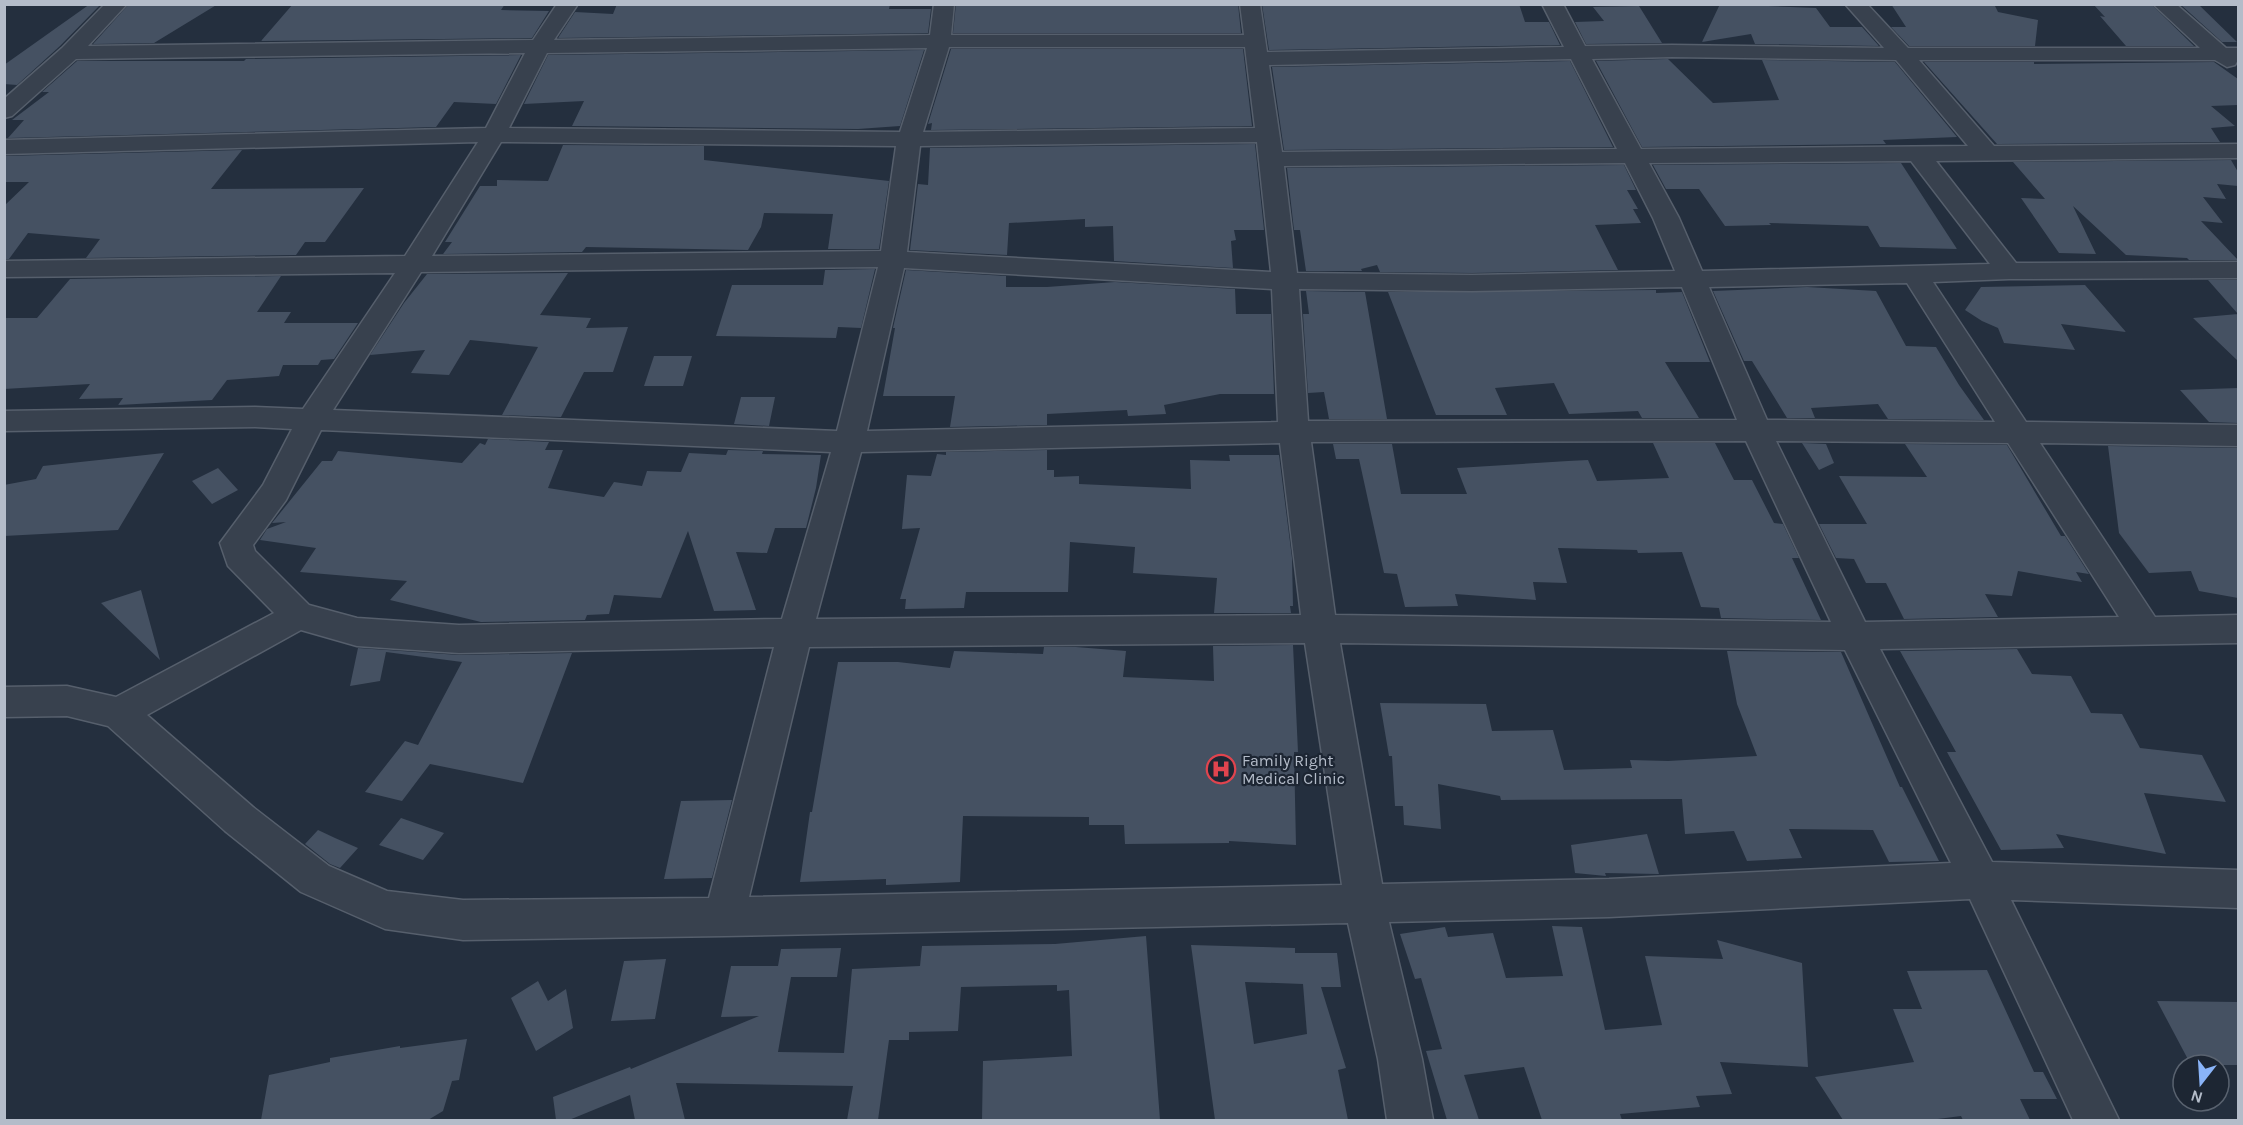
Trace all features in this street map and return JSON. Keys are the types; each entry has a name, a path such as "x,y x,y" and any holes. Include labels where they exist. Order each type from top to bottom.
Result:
{"street":[{"path":"4,111 70,53 117,4"},
{"path":"568,4 540,45 494,135 413,265 312,419 275,492 236,543 240,557 298,616 357,632 459,639 795,633 1320,629 1855,636 2238,629"},
{"path":"724,917 795,633 849,442 893,259 909,140 940,40 944,4"},
{"path":"1250,4 1270,147 1285,281 1294,432 1320,629 1365,905 1400,1059 1410,1120"},
{"path":"1552,4 1634,157 1693,278 1756,430 1855,636 1981,880 2096,1120"},
{"path":"1856,4 1987,153"},
{"path":"2163,4 2229,54 2238,68"},
{"path":"70,53 940,40 1255,50 1577,54 1672,51 1851,54 2229,54"},
{"path":"4,147 494,135 1270,147 1446,156 1634,157 2238,151"},
{"path":"1918,153 2009,271"},
{"path":"4,269 893,259 1285,281 1472,283 1915,275 2009,271 2238,270"},
{"path":"1915,275 2145,630"},
{"path":"4,421 244,417 849,442 1294,432 1756,430 2238,435"},
{"path":"120,713 298,616"},
{"path":"4,702 67,701 120,713 239,819 315,879 385,910 463,920 1365,905 1609,898 1981,880 2238,889"}],"building":[{"path":"90,4 101,4 17,85 4,84 4,65"},
{"path":"129,4 218,4 154,43 93,44"},
{"path":"293,4 505,4 501,10 549,11 532,38 261,41"},
{"path":"617,4 890,4 889,9 931,9 928,33 558,38 575,12 613,14"},
{"path":"956,4 1238,4 1241,33 953,33"},
{"path":"1262,4 1519,4 1525,22 1549,22 1560,45 1269,50"},
{"path":"1720,4 1816,8 1830,27 1862,27 1879,46 1755,44 1751,34 1702,42"},
{"path":"1891,4 1994,4 1998,12 2038,20 2035,46 1909,46 1891,27 1906,27"},
{"path":"2093,4 2151,4 2194,46 2126,46 2100,16 2105,17"},
{"path":"2180,4 2198,4 2237,42 2222,42"},
{"path":"1639,6 1662,43 1586,44 1575,22 1604,21 1593,7"},
{"path":"951,49 1243,49 1252,126 931,130 932,123 928,124"},
{"path":"924,50 900,126 858,129 572,126 584,101 524,104 548,55"},
{"path":"521,55 496,104 454,102 436,127 8,138 24,120 12,120 49,92 42,92 77,61 244,61 246,59"},
{"path":"1668,59 1713,103 1779,100 1762,60 1895,62 1957,137 1883,140 1886,144 1642,147 1596,61"},
{"path":"1570,61 1613,147 1284,150 1272,67"},
{"path":"1924,62 2034,62 2034,64 2214,62 2238,79 2238,105 2211,106 2235,126 2211,128 2220,142 1997,144"},
{"path":"1255,144 1264,230 1234,230 1236,240 1231,241 1233,268 1114,261 1113,226 1085,227 1085,219 1009,223 1007,255 910,250 918,184 928,185 930,148"},
{"path":"563,145 704,146 704,160 889,181 879,249 828,249 833,214 764,213 761,227 748,250 586,247 582,252 443,254 452,242 445,242 480,186 497,186 497,180 548,181"},
{"path":"242,150 211,189 364,188 325,242 305,242 296,255 86,258 100,239 28,233 9,259 4,259 4,206 29,182 4,182 4,156"},
{"path":"2231,160 2238,172 2238,186 2217,184 2226,199 2203,197 2223,223 2201,221 2238,260 2189,260 2187,258 2126,255 2073,206 2096,254 2059,253 2021,198 2045,199 2013,162"},
{"path":"1901,163 1957,249 1880,247 1868,226 1769,223 1771,225 1725,226 1699,189 1666,189 1653,165"},
{"path":"1624,165 1636,190 1627,190 1638,209 1633,209 1641,223 1595,225 1618,270 1472,273 1380,272 1377,265 1361,269 1362,271 1306,271 1300,230 1294,230 1287,168"},
{"path":"875,269 861,328 838,327 836,338 716,336 732,285 823,285 825,270"},
{"path":"906,270 1006,276 1006,287 1047,287 1115,282 1235,289 1236,314 1271,314 1274,394 1220,394 1164,405 1166,414 1128,416 1127,410 1047,414 1047,425 950,427 955,396 883,396 895,328 893,328"},
{"path":"568,273 540,315 591,318 586,328 628,327 613,372 584,372 561,417 502,415 538,347 470,340 449,375 411,373 425,350 370,355 404,303 427,274"},
{"path":"281,276 257,312 291,312 284,323 358,323 334,359 321,360 318,365 283,365 279,376 227,380 212,400 118,405 123,398 79,399 90,384 4,389 4,318 37,318 70,279"},
{"path":"2208,280 2238,280 2238,314"},
{"path":"2085,285 2126,332 2061,324 2075,350 2004,343 1998,328 1965,310 1981,287"},
{"path":"1807,287 1876,291 1906,346 1936,347 1984,420 1888,419 1878,404 1811,408 1815,418 1787,418 1752,361 1744,361 1713,291"},
{"path":"1656,290 1656,293 1682,292 1710,362 1665,362 1699,418 1642,418 1638,411 1569,414 1554,383 1495,388 1507,415 1436,415 1388,292"},
{"path":"1306,291 1365,292 1387,419 1329,419 1324,392 1308,393 1303,314 1309,314"},
{"path":"2238,314 2238,361 2193,318"},
{"path":"654,356 692,356 683,386 644,386"},
{"path":"2238,388 2238,423 2209,422 2180,390"},
{"path":"741,397 775,397 769,426 734,424"},
{"path":"488,439 549,442 545,450 563,450 548,488 604,497 614,482 642,486 647,471 681,472 689,453 726,455 728,450 763,451 762,454 821,455 806,528 775,528 767,553 736,552 756,610 714,611 688,531 661,598 614,595 609,614 587,615 585,620 481,622 390,600 407,581 300,572 316,548 260,540 267,529 286,522 272,523 322,461 332,461 338,451 462,463 480,443 485,445"},
{"path":"1653,443 1715,443 1734,480 1752,480 1774,523 1783,524 1799,558 1792,558 1821,620 1721,618 1719,608 1701,607 1682,552 1638,553 1637,550 1558,548 1567,583 1533,582 1536,600 1455,594 1458,606 1405,607 1397,574 1384,573 1359,459 1336,459 1333,444 1392,444 1401,494 1467,494 1457,468 1588,460 1597,481 1669,478"},
{"path":"1802,443 1826,444 1834,463 1819,470"},
{"path":"1905,444 2007,445 2061,536 2065,536 2089,574 2076,572 2082,582 2018,571 2012,596 1985,594 1998,617 1904,619 1886,583 1866,583 1854,559 1836,558 1819,524 1867,524 1839,476 1927,477"},
{"path":"2108,446 2238,448 2238,598 2199,591 2191,571 2149,573 2119,533"},
{"path":"1047,450 1047,470 1054,470 1054,477 1079,476 1079,484 1191,489 1190,460 1230,461 1229,455 1279,455 1292,558 1293,606 1290,606 1291,613 1214,613 1217,578 1133,573 1135,547 1070,542 1068,592 966,592 964,608 905,609 906,599 900,599 920,528 902,529 907,475 931,476 937,454 946,455 946,452"},
{"path":"164,453 118,530 4,536 4,485 36,479 43,466"},
{"path":"218,468 238,490 212,504 192,481"},
{"path":"141,590 160,660 101,603"},
{"path":"1293,645 1298,752 1294,752 1296,845 1229,841 1229,843 1125,844 1124,825 1089,825 1089,817 963,816 960,882 886,885 886,879 800,882 810,812 812,812 838,662 898,662 950,668 954,651 1043,654 1044,647 1076,647 1126,651 1123,677 1214,681 1213,646"},
{"path":"358,648 459,655 572,653 523,783 430,764 402,801 365,792 405,741 418,745 462,662 386,652 380,681 350,686"},
{"path":"2017,649 2032,674 2071,676 2091,713 2122,714 2140,748 2202,755 2226,802 2144,793 2166,854 2056,834 2064,848 2001,850 1947,752 1956,752 1900,651"},
{"path":"1727,651 1841,652 1900,787 1939,861 1889,862 1873,830 1789,829 1802,858 1747,861 1734,831 1685,834 1682,799 1501,800 1500,796 1438,784 1441,829 1404,825 1403,806 1395,806 1392,756 1389,756 1380,703 1486,704 1492,731 1553,730 1564,770 1632,768 1630,760 1668,761 1757,756 1737,704"},
{"path":"732,800 712,878 664,879 681,801"},
{"path":"401,818 444,833 423,860 379,845"},
{"path":"318,830 358,848 340,868 330,864 305,844"},
{"path":"1647,834 1659,874 1605,873 1606,876 1575,873 1571,845"},
{"path":"1552,926 1582,927 1605,1030 1662,1025 1645,956 1723,959 1717,940 1802,963 1808,1067 1720,1062 1732,1094 1696,1096 1700,1107 1620,1114 1622,1120 1542,1120 1524,1067 1464,1075 1479,1120 1447,1120 1426,1051 1442,1049 1421,978 1415,979 1400,934 1445,927 1448,937 1493,933 1506,978 1563,976"},
{"path":"1146,936 1160,1120 982,1120 983,1061 1072,1056 1069,990 1057,991 1057,985 961,987 958,1031 909,1032 909,1040 889,1040 878,1120 847,1120 853,1086 676,1083 685,1120 635,1120 630,1095 569,1120 556,1120 553,1097 630,1067 631,1069 759,1016 721,1017 731,966 778,966 781,949 841,948 837,977 791,977 778,1052 844,1053 852,969 920,966 922,946 1055,944"},
{"path":"1191,945 1295,948 1295,953 1337,953 1341,987 1321,987 1346,1068 1338,1070 1348,1120 1215,1120","holes":["1245,982 1303,984 1307,1034 1254,1044"]},
{"path":"666,959 655,1019 611,1021 624,961"},
{"path":"1987,970 2034,1072 2043,1072 2057,1099 2020,1099 2030,1120 1963,1120 1961,1116 1930,1120 1843,1120 1815,1077 1914,1062 1893,1009 1922,1009 1907,971"},
{"path":"538,981 548,1001 566,989 573,1028 536,1051 511,998"},
{"path":"2157,1001 2238,1002 2238,1065 2231,1065 2231,1053 2185,1053"},
{"path":"467,1039 459,1080 452,1081 443,1111 428,1120 261,1120 269,1075 330,1062 330,1058 400,1046 400,1048"}],"place":[{"name":"Family Right Medical Clinic","path":"1221,769"}]}
